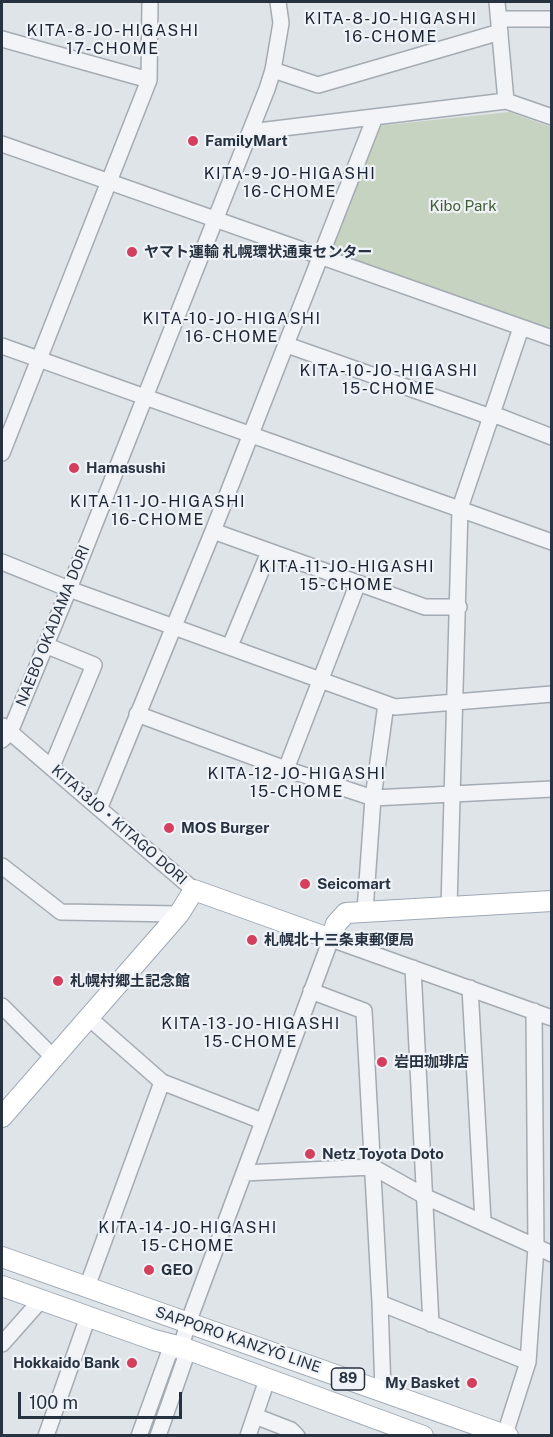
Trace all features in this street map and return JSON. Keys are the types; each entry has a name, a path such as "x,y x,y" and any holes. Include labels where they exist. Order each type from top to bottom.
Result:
{"main road":[{"path":"2,1117 179,914 194,890"},
{"name":"KITA13JO・KITAGO DORI","path":"194,890 331,939"},
{"path":"331,939 336,924 346,913 552,902"},
{"name":"SAPPORO KANZYŌ LINE","path":"2,1257 506,1435"},
{"name":"SAPPORO KANZYŌ LINE","path":"2,1286 181,1347 385,1429 423,1436"}],"street":[{"path":"2,453 149,80 150,2"},
{"name":"NAEBO OKADAMA DORI","path":"4,732 69,589 250,132 273,70 280,23 278,2"},
{"path":"497,2 506,101"},
{"path":"273,70 318,85 500,26 552,19"},
{"path":"2,39 149,80"},
{"path":"250,132 506,101 552,117"},
{"path":"100,807 136,714 213,531 375,117"},
{"path":"2,144 552,339"},
{"path":"449,907 460,508 521,328"},
{"path":"287,345 491,417 498,416 552,437"},
{"path":"2,346 552,542"},
{"path":"213,531 425,607 459,607"},
{"path":"230,646 269,552"},
{"path":"2,561 69,589 395,707 454,700 552,694"},
{"path":"286,769 358,583"},
{"path":"45,645 94,665 52,766"},
{"path":"365,911 373,798 386,704"},
{"path":"136,714 373,798 552,789"},
{"name":"KITA13JO・KITAGO DORI","path":"4,732 52,766 194,890"},
{"path":"5,875 61,912 179,914"},
{"path":"158,1436 185,1359 181,1347 188,1323 331,939"},
{"name":"KITA13JO・KITAGO DORI","path":"331,939 552,1018"},
{"path":"413,968 431,1324"},
{"path":"470,988 483,1221"},
{"path":"312,991 364,1011 381,1303 382,1391"},
{"path":"2,1006 54,1058"},
{"path":"506,1435 528,1362 536,1247 534,1011"},
{"path":"88,1017 162,1082 262,1121"},
{"path":"87,1287 162,1082"},
{"path":"244,1173 373,1167 426,1197 552,1254"},
{"path":"2,1344 40,1300"},
{"path":"381,1303 528,1362"},
{"path":"46,1436 88,1317"},
{"path":"139,1436 169,1353 181,1347"},
{"path":"248,1436 267,1380"},
{"path":"255,1416 291,1430 297,1436"}],"green space":[{"name":"Kibo Park","path":"509,112 551,127 551,330 330,256 377,126"}],"place":[{"name":"FamilyMart","path":"193,141"},
{"name":"ヤマト運輸 札幌環状通東センター","path":"132,252"},
{"name":"Hamasushi","path":"74,468"},
{"name":"MOS Burger","path":"169,828"},
{"name":"Seicomart","path":"305,884"},
{"name":"札幌北十三条東郵便局","path":"252,940"},
{"name":"札幌村郷土記念館","path":"58,981"},
{"name":"岩田珈琲店","path":"382,1062"},
{"name":"Netz Toyota Doto","path":"310,1154"},
{"name":"GEO","path":"149,1270"},
{"name":"Hokkaido Bank","path":"132,1363"},
{"name":"My Basket","path":"472,1383"}],"district":[{"name":"KITA-8-JO-HIGASHI 16-CHOME","path":"391,28"},
{"name":"KITA-8-JO-HIGASHI 17-CHOME","path":"113,40"},
{"name":"KITA-9-JO-HIGASHI 16-CHOME","path":"290,183"},
{"name":"KITA-10-JO-HIGASHI 16-CHOME","path":"232,328"},
{"name":"KITA-10-JO-HIGASHI 15-CHOME","path":"389,380"},
{"name":"KITA-11-JO-HIGASHI 16-CHOME","path":"158,511"},
{"name":"KITA-11-JO-HIGASHI 15-CHOME","path":"347,576"},
{"name":"KITA-12-JO-HIGASHI 15-CHOME","path":"297,783"},
{"name":"KITA-13-JO-HIGASHI 15-CHOME","path":"251,1033"},
{"name":"KITA-14-JO-HIGASHI 15-CHOME","path":"188,1237"}]}
